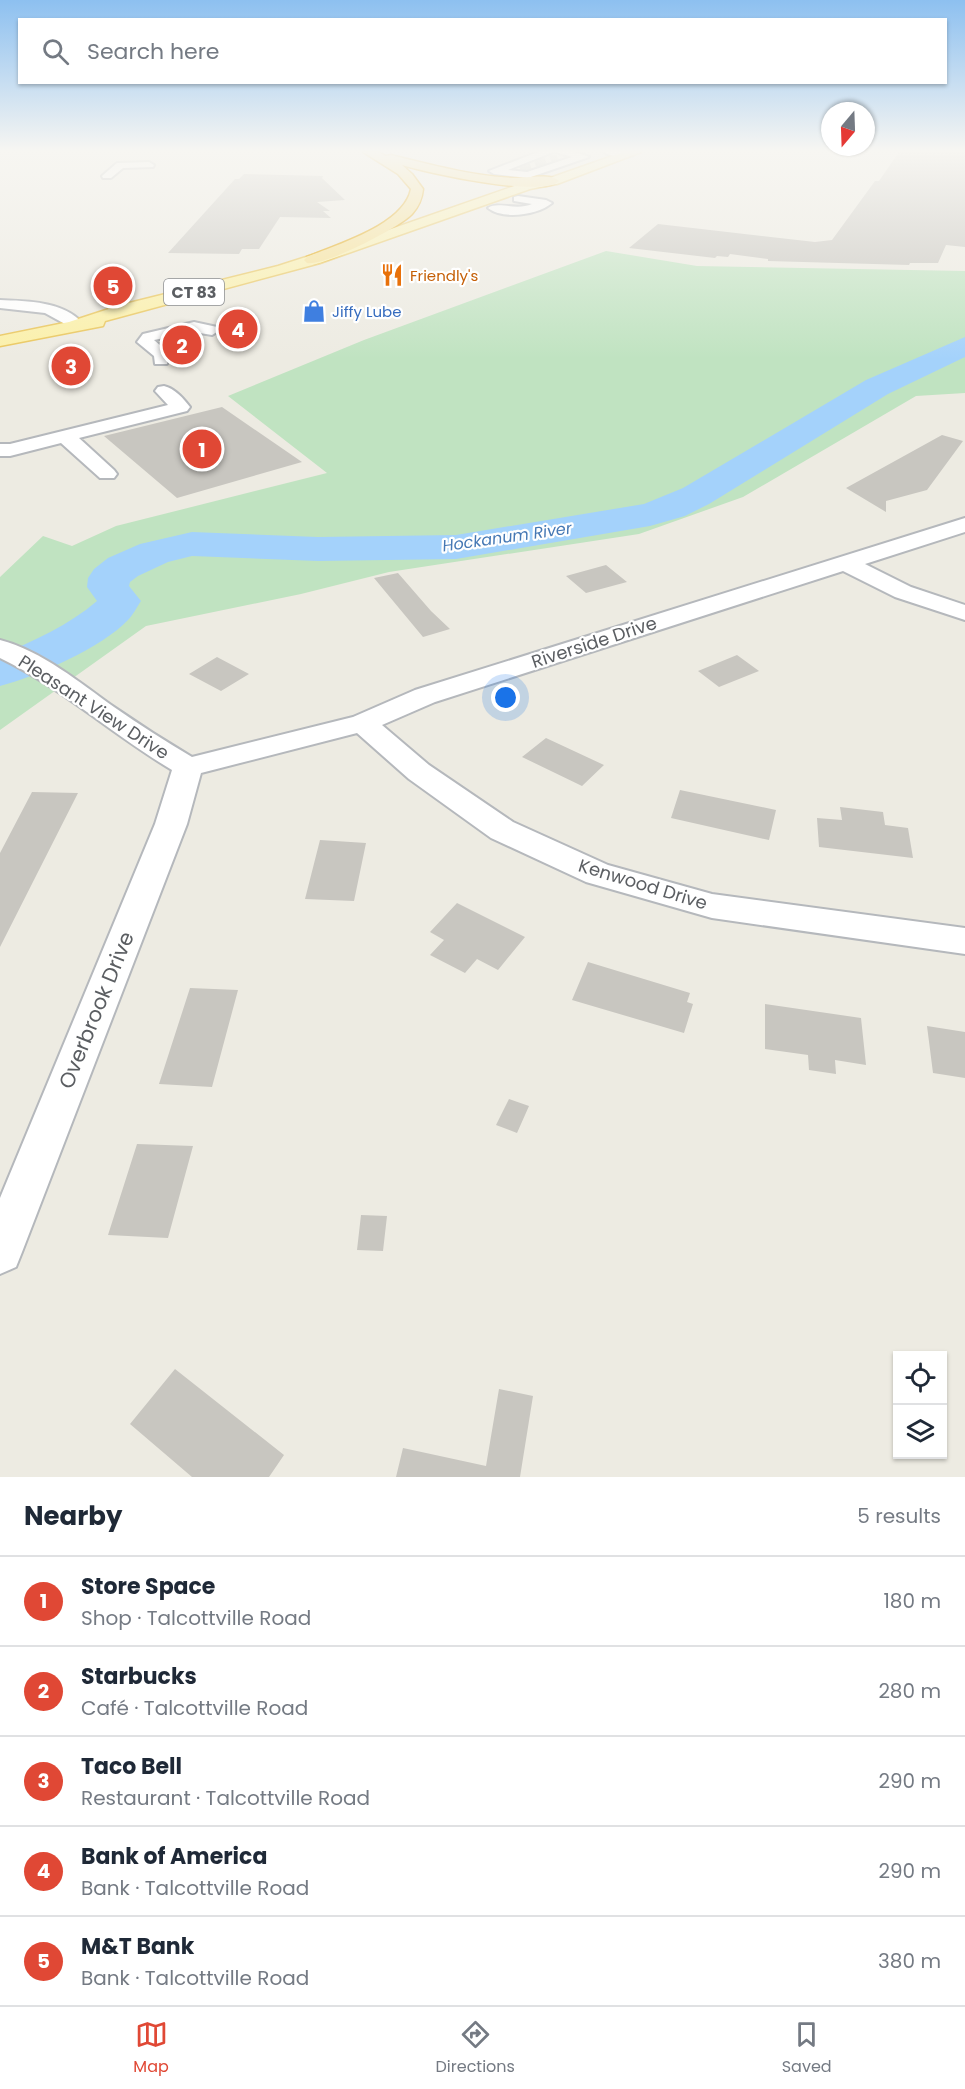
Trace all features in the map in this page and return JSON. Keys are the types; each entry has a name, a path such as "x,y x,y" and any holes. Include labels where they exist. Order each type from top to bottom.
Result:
{"highway":[{"path":"312,261 395,221"}],"main road":[{"name":"CT 83","path":"76,325 114,312 392,240 452,221"},
{"name":"CT 83","path":"0,341 76,325 124,319 204,300 309,271 452,221"}],"street":[{"path":"0,304 49,308 64,315 76,325"},
{"path":"161,361 162,354 145,342 149,337 194,327 212,330"},
{"path":"0,450 10,450 182,407 164,391"},
{"path":"65,436 107,474"},
{"name":"Riverside Drive","path":"188,767 363,723 424,696 965,525"},
{"path":"846,564 903,592 965,613"},
{"name":"Pleasant View Drive","path":"0,648 29,661 66,684 122,726 188,767"},
{"name":"Kenwood Drive","path":"363,723 419,772 502,830 598,874 712,906 965,941"},
{"name":"Overbrook Drive","path":"0,1252 171,824 188,767"}],"green space":[{"path":"606,251 697,266 965,271 965,393 916,396 743,497 639,534 389,572 301,594 146,626 0,730 0,577 43,536 72,546 116,526 327,473 228,396 364,340"}],"building":[{"path":"197,221 277,221 259,249 242,249 239,254 168,253"},
{"path":"846,221 965,221 965,247 946,245 938,263 910,263 909,265 768,261 768,259 730,254 728,257 717,256 715,258 629,248 658,224 815,242 832,240"},
{"path":"222,407 302,462 177,498 104,436"},
{"path":"942,435 963,441 927,490 886,501 886,512 846,488"},
{"path":"606,565 627,582 586,593 566,576"},
{"path":"398,573 450,629 423,637 374,578"},
{"path":"737,655 759,671 719,687 698,671"},
{"path":"217,657 249,674 221,691 189,674"},
{"path":"546,738 604,765 582,786 522,757"},
{"path":"680,790 776,810 769,840 671,818"},
{"path":"32,792 78,793 0,947 0,853"},
{"path":"840,807 883,812 885,825 908,828 913,858 819,847 817,818 842,820"},
{"path":"320,840 366,843 354,901 305,899"},
{"path":"457,903 525,937 498,970 477,959 465,973 430,955 444,940 430,932"},
{"path":"588,962 690,993 687,1002 693,1004 684,1033 572,1000"},
{"path":"190,988 238,990 212,1087 159,1084"},
{"path":"765,1004 861,1018 866,1065 835,1060 836,1074 809,1070 808,1055 765,1049"},
{"path":"927,1026 965,1032 965,1078 933,1073"},
{"path":"509,1099 529,1106 517,1133 496,1125"},
{"path":"137,1144 193,1146 168,1238 108,1235"},
{"path":"361,1215 387,1216 383,1251 357,1250"},
{"path":"175,1369 284,1455 269,1477 192,1477 130,1424"},
{"path":"499,1389 533,1396 520,1477 396,1477 403,1448 486,1466"}],"waterway":[{"name":"Hockanum River","path":"0,672 66,642 101,621 113,611 119,601 108,587 109,578 123,567 154,553 192,544 318,549 456,547 650,515 672,508 696,496 877,387 965,346"}],"place":[{"name":"Friendly's","path":"392,275"},
{"name":"M&T Bank","path":"113,286"},
{"name":"Jiffy Lube","path":"314,311"},
{"name":"Bank of America","path":"238,329"},
{"name":"Starbucks","path":"182,345"},
{"name":"Taco Bell","path":"71,366"},
{"name":"Store Space","path":"202,449"}]}
